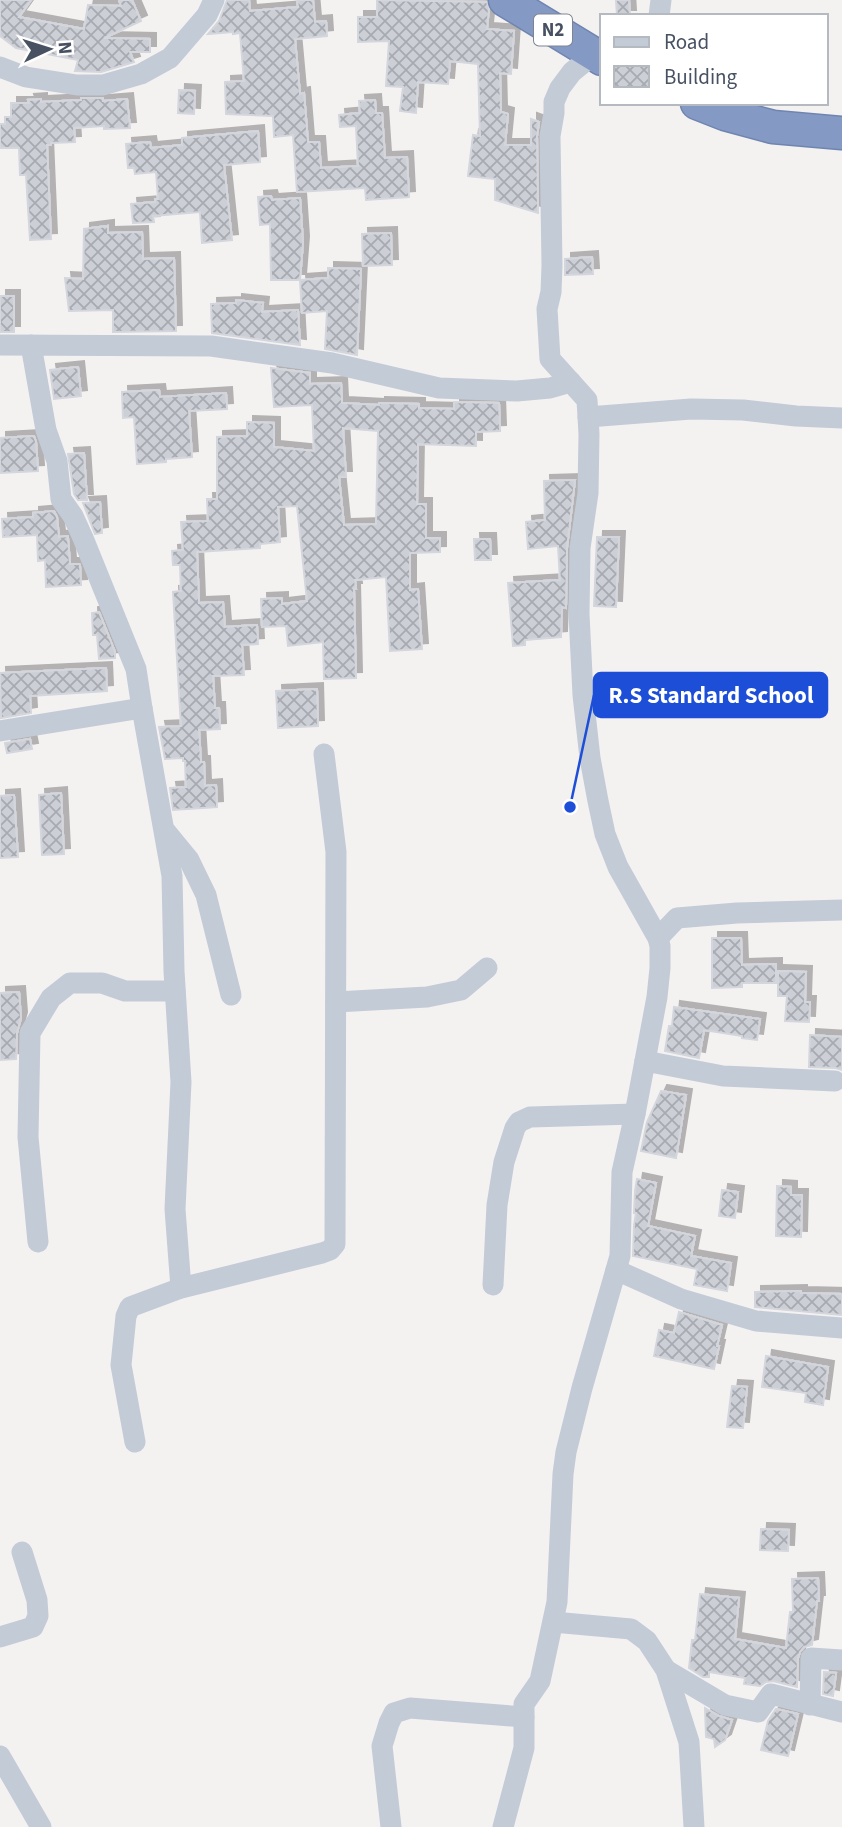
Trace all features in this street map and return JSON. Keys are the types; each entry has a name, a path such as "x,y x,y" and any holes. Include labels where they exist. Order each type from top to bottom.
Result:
{"highway":[{"name":"N2","path":"505,0 597,57"},
{"path":"702,105 773,127 842,133"}],"street":[{"path":"0,67 26,77 77,85 103,85 141,74 170,58 207,15 214,0"},
{"path":"503,1827 524,1748 524,1703 540,1681 557,1602 566,1452 620,1256 622,1172 645,1061 660,968 660,946 657,938 618,867 605,834 590,758 583,695 579,614 580,548 588,494 587,400 550,359 549,352 547,309 552,267 550,136 555,113 554,102 572,72 597,57"},
{"path":"0,345 211,346 332,363 439,388 517,390 550,388 571,382"},
{"path":"32,345 46,430 57,461 61,499 73,516 136,669 165,830 172,876 181,1082 175,1209 181,1288"},
{"path":"588,417 717,409 842,418"},
{"path":"0,731 142,708"},
{"path":"135,1442 121,1364 126,1316 130,1307 181,1288 322,1253 335,1244 336,852 324,754"},
{"path":"165,830 189,860 206,895 231,995"},
{"path":"657,938 677,918 737,912 842,910"},
{"path":"336,1002 427,997 461,990 487,968"},
{"path":"38,1242 28,1137 30,1032 51,998 70,983 102,983 125,991 175,991"},
{"path":"645,1061 723,1076 835,1081"},
{"path":"493,1285 497,1205 504,1162 514,1128 519,1122 530,1117 635,1114"},
{"path":"616,1270 681,1299 756,1321 842,1328"},
{"path":"0,1637 33,1627 38,1616 37,1600 23,1552"},
{"path":"553,1622 631,1629 647,1641 666,1670 689,1742 694,1827"},
{"path":"810,1705 811,1658 842,1660"},
{"path":"666,1670 725,1705 758,1712 771,1694 842,1712"},
{"path":"391,1827 382,1746 394,1713 410,1708 524,1717"},
{"path":"0,1756 41,1827"}],"building":[{"path":"0,0 31,0 19,17 84,29 88,5 121,6 119,0 132,0 141,21 104,38 150,39 150,52 130,52 134,62 101,72 75,71 78,60 16,48 0,36"},
{"path":"227,0 249,0 250,11 298,7 297,0 313,0 315,22 326,21 327,36 295,39 300,94 304,93 308,142 319,142 321,168 358,166 356,126 340,127 339,115 360,113 359,101 375,100 376,113 382,113 385,158 407,157 409,197 366,200 365,188 297,192 293,135 274,137 273,116 226,114 225,82 244,81 240,33 208,34 219,21"},
{"path":"377,0 487,2 487,29 514,31 511,74 500,73 501,112 508,114 505,145 531,145 531,119 539,122 538,213 495,200 495,179 468,176 473,135 480,136 478,64 450,61 448,84 418,82 416,113 400,111 403,87 386,86 389,41 358,42 358,17 377,17"},
{"path":"616,0 629,0 630,14 617,14"},
{"path":"179,90 195,91 194,114 178,113"},
{"path":"103,98 103,101 127,99 130,128 74,128 75,142 47,145 51,239 30,240 26,175 20,175 19,148 0,148 0,124 5,124 5,117 11,117 11,103"},
{"path":"258,131 260,162 224,165 232,240 202,243 200,212 153,216 154,222 133,223 131,204 155,202 155,199 158,199 156,172 135,174 134,168 128,168 126,144 150,142 151,148 182,145 182,138"},
{"path":"271,196 272,200 300,198 303,242 300,280 271,280 270,224 260,225 258,197"},
{"path":"108,226 108,233 142,232 143,259 174,258 176,331 113,332 113,310 69,311 65,278 83,279 84,229"},
{"path":"391,233 392,265 363,266 362,234"},
{"path":"592,257 593,274 565,275 565,259"},
{"path":"328,268 361,269 357,355 325,349 327,311 302,313 300,280 328,278"},
{"path":"0,296 14,296 14,332 0,332"},
{"path":"236,300 263,303 262,312 298,310 300,345 212,333 211,304 236,303"},
{"path":"78,367 81,396 54,399 50,370"},
{"path":"271,368 310,373 310,384 341,383 342,403 419,404 419,408 454,409 454,402 499,403 500,431 476,432 476,446 418,444 417,504 426,504 426,538 440,538 440,552 410,553 410,590 418,589 422,649 390,651 386,577 355,580 356,678 324,679 323,642 288,646 286,626 262,627 261,599 282,598 282,604 307,601 297,506 278,507 280,542 260,544 260,548 197,552 199,603 223,602 225,627 257,625 258,644 242,645 244,675 213,676 215,708 219,708 220,729 199,730 205,786 216,785 217,807 173,810 170,788 186,787 185,761 183,758 165,759 159,727 181,726 173,592 181,591 180,565 173,565 172,551 183,550 181,522 208,521 207,499 217,499 217,437 247,436 247,422 274,423 274,447 314,451 312,405 274,407","holes":["343,428 378,431 376,524 344,525 339,477 346,477"]},
{"path":"159,390 160,397 226,393 227,409 189,411 192,457 137,464 134,417 123,418 122,392"},
{"path":"34,436 38,471 0,473 0,438"},
{"path":"84,453 87,500 78,500 74,494 68,454"},
{"path":"575,480 567,548 566,608 562,607 561,637 525,640 525,645 513,646 508,583 560,580 558,546 528,549 526,522 545,520 544,481"},
{"path":"100,502 102,533 95,534 83,503"},
{"path":"54,511 59,537 68,536 70,564 80,565 81,585 46,587 45,560 38,561 37,535 3,537 2,519 33,517 33,513"},
{"path":"597,537 619,537 616,607 594,606"},
{"path":"474,539 490,539 491,560 475,560"},
{"path":"99,612 115,658 99,659 97,635 93,635 92,613"},
{"path":"106,668 107,691 30,696 31,713 1,718 0,673"},
{"path":"317,689 318,726 278,728 276,691"},
{"path":"30,739 32,749 7,753 5,743"},
{"path":"61,793 64,854 42,855 39,795"},
{"path":"14,795 18,857 0,858 0,796"},
{"path":"712,938 741,938 742,965 776,964 776,983 742,983 742,987 712,988"},
{"path":"778,971 806,972 805,1002 810,1002 809,1022 785,1021 787,996 778,996"},
{"path":"19,992 21,1018 17,1033 16,1059 0,1060 0,993"},
{"path":"674,1007 760,1019 757,1040 704,1030 699,1058 665,1051"},
{"path":"810,1035 842,1037 842,1070 809,1067"},
{"path":"661,1091 686,1095 676,1158 641,1151 647,1122"},
{"path":"637,1179 656,1183 648,1226 695,1236 691,1256 731,1263 727,1291 694,1285 697,1269 633,1256"},
{"path":"777,1186 791,1187 791,1195 802,1195 801,1237 776,1236"},
{"path":"722,1190 738,1192 735,1218 719,1216"},
{"path":"755,1292 842,1294 842,1315 755,1307"},
{"path":"679,1312 722,1325 714,1369 654,1356 659,1330 674,1333"},
{"path":"766,1356 828,1367 823,1405 805,1402 806,1393 762,1387"},
{"path":"732,1386 747,1387 743,1428 727,1427"},
{"path":"761,1529 789,1530 788,1551 760,1550"},
{"path":"818,1578 819,1601 812,1645 804,1647 800,1652 797,1687 773,1681 760,1686 744,1684 745,1678 709,1672 709,1677 703,1677 689,1668 700,1594 739,1598 735,1639 786,1648 790,1612 793,1612 792,1579"},
{"path":"824,1672 836,1673 833,1696 823,1694"},
{"path":"705,1708 732,1720 725,1740 715,1747 714,1739 706,1737"},
{"path":"776,1709 798,1714 788,1756 761,1750 768,1721"}],"place":[{"name":"R.S Standard School","path":"570,807"}]}
